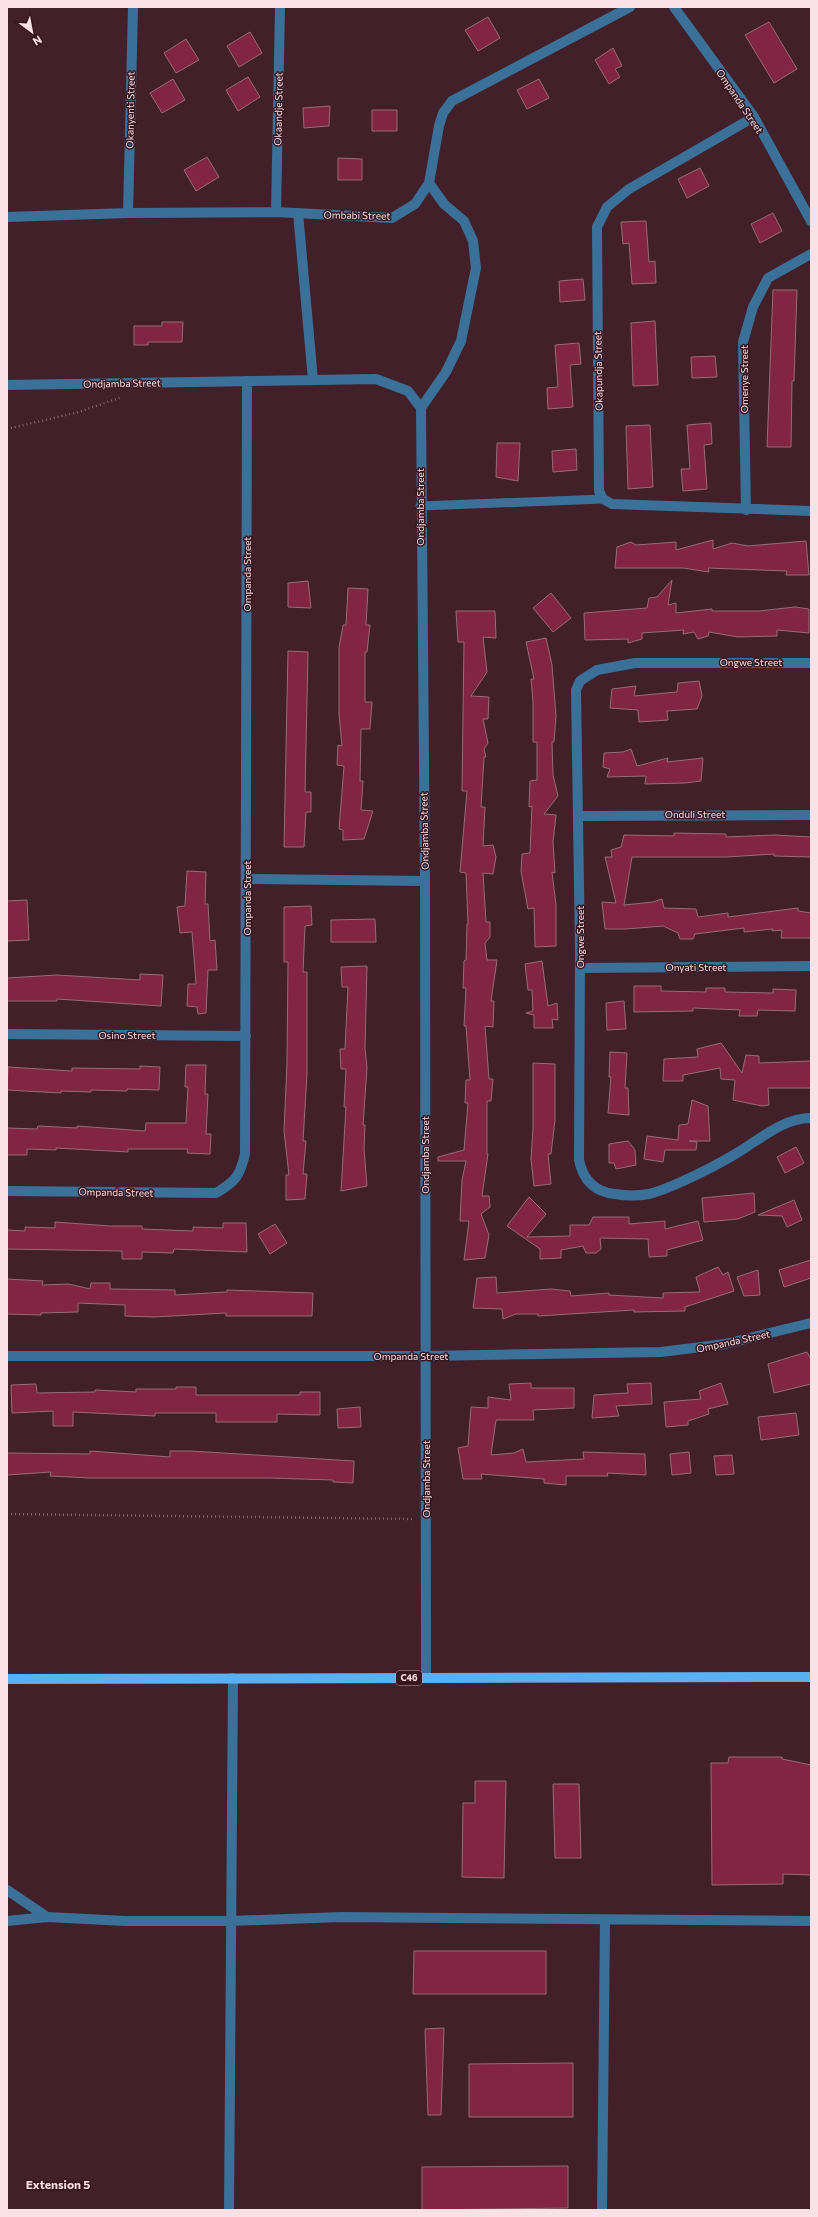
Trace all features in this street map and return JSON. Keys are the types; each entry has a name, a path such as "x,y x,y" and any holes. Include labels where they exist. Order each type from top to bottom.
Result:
{"main road":[{"name":"C46","path":"7,1680 811,1677"}],"street":[{"name":"Okanyenti Street","path":"128,213 133,7"},
{"name":"Okaandje Street","path":"276,212 280,7"},
{"name":"Ombabi Street","path":"7,217 128,213 276,212 392,218 414,204 429,183 439,126 443,113 452,101 630,7"},
{"name":"Ompanda Street","path":"674,7 754,117 811,221"},
{"name":"Okapundja Street","path":"603,499 599,490 597,227 607,207 629,190 754,117"},
{"path":"420,408 446,372 461,341 476,268 473,241 464,221 444,204 429,183"},
{"path":"298,213 313,380"},
{"name":"Omenye Street","path":"746,510 743,342 752,307 768,278 811,254"},
{"name":"Ondjamba Street","path":"7,385 376,379 408,391 420,408 425,881 426,1678"},
{"name":"Ompanda Street","path":"7,1190 216,1193 232,1184 242,1170 245,1154 247,879 247,381"},
{"path":"603,499 612,504 746,510 811,511"},
{"name":"Ongwe Street","path":"811,663 635,663 606,667 588,675 580,681 576,690 580,968 579,1160 581,1170 596,1189 607,1194 631,1196 649,1194 730,1158 781,1126 802,1118 811,1118"},
{"name":"Onduli Street","path":"579,816 811,815"},
{"path":"247,879 425,881"},
{"name":"Onyati Street","path":"580,968 811,966"},
{"name":"Osino Street","path":"7,1034 246,1036"},
{"name":"Ompanda Street","path":"7,1356 426,1356 661,1352 725,1344 811,1323"},
{"path":"229,2210 233,1678"},
{"path":"7,1890 46,1917"},
{"path":"7,1921 46,1917 126,1921 341,1917 604,1920 811,1920"},
{"path":"602,2210 604,1920"}],"lane":[{"path":"420,506 603,499"}],"path":[{"path":"7,429 79,412 128,395"},
{"path":"7,1514 426,1520"}],"building":[{"path":"488,17 500,38 478,51 465,30"},
{"path":"769,22 797,69 774,83 745,35"},
{"path":"250,32 262,53 239,67 227,46"},
{"path":"186,39 199,60 176,73 164,53"},
{"path":"613,48 622,66 615,69 620,77 609,84 595,60"},
{"path":"248,77 260,97 238,111 226,90"},
{"path":"173,79 185,100 162,113 150,93"},
{"path":"539,79 549,98 527,109 517,90"},
{"path":"330,106 329,126 304,128 303,108"},
{"path":"372,110 397,110 397,131 372,131"},
{"path":"207,157 219,177 196,191 184,170"},
{"path":"338,158 362,159 362,180 338,180"},
{"path":"700,168 709,186 687,198 678,179"},
{"path":"773,213 782,231 760,243 751,224"},
{"path":"646,221 649,262 655,261 656,283 632,284 629,243 623,244 621,222"},
{"path":"583,279 585,300 560,302 559,281"},
{"path":"773,290 797,290 794,381 792,381 791,447 767,447"},
{"path":"655,321 658,385 633,386 631,323"},
{"path":"162,322 183,322 182,342 148,342 148,345 134,345 134,326 162,326"},
{"path":"579,343 581,364 570,365 573,407 548,409 547,388 558,387 555,345"},
{"path":"715,356 717,377 692,378 691,357"},
{"path":"711,423 712,444 704,445 707,489 683,491 681,469 690,469 687,425"},
{"path":"650,425 653,487 628,489 626,426"},
{"path":"497,443 520,443 518,481 496,477"},
{"path":"576,449 577,470 553,472 552,451"},
{"path":"713,540 713,549 732,543 748,546 806,541 809,575 786,575 787,571 708,568 709,572 683,568 615,568 617,547 631,542 636,545 676,542 676,550"},
{"path":"672,580 668,605 676,603 676,613 712,609 712,611 759,611 795,607 809,609 809,633 777,630 777,636 738,637 709,632 708,636 698,639 694,632 683,634 684,630 642,633 642,639 628,643 628,639 585,640 584,613 647,608 649,598 657,597"},
{"path":"308,581 311,608 288,607 288,583"},
{"path":"348,588 368,589 366,625 370,625 367,652 365,652 365,702 372,702 370,729 361,729 360,781 363,781 361,810 373,811 364,839 343,840 343,830 339,829 344,766 337,765 338,745 342,746 339,714 339,648 343,625 346,625"},
{"path":"551,593 571,618 553,632 533,608"},
{"path":"456,611 495,611 496,638 483,637 487,672 471,696 489,697 488,719 483,719 488,743 484,749 486,757 484,757 481,807 485,807 483,846 493,845 496,857 493,874 483,873 486,922 490,922 490,937 485,943 487,960 497,960 491,1001 494,1001 493,1027 485,1026 489,1079 493,1079 491,1101 487,1101 488,1154 482,1196 489,1196 490,1207 481,1214 489,1235 485,1258 464,1260 469,1221 460,1221 462,1180 466,1161 438,1161 438,1157 464,1150 468,1103 465,1103 466,1080 470,1080 466,1026 464,1026 466,988 463,988 468,924 466,873 460,872 467,791 462,791 464,642 458,642"},
{"path":"546,638 552,665 556,716 554,742 552,742 553,775 558,796 544,814 556,815 553,842 555,873 552,872 556,905 556,946 535,947 534,908 528,909 521,871 522,854 530,853 532,806 529,807 530,781 537,780 537,742 533,742 533,701 531,679 534,679 526,642"},
{"path":"288,651 308,652 305,792 311,792 311,812 306,812 304,847 284,847"},
{"path":"699,681 702,696 697,709 667,711 668,720 639,722 638,710 610,708 612,689 636,686 634,696 677,692 678,683"},
{"path":"631,749 637,766 668,758 667,762 703,758 701,781 645,784 646,776 607,777 610,769 603,767 604,753 623,752"},
{"path":"674,833 726,834 726,837 775,835 811,837 811,857 774,856 774,854 726,857 632,857 624,905 653,902 662,899 664,908 696,909 698,917 728,913 728,917 798,908 798,911 811,913 811,938 781,938 782,930 772,931 773,929 744,932 744,928 695,934 693,939 680,939 678,933 663,926 605,929 602,902 616,903 605,857 612,857 611,850 621,847 624,835 674,836"},
{"path":"187,871 206,872 205,904 208,904 210,941 215,940 217,970 208,970 206,1013 198,1014 197,1007 187,1006 188,984 196,984 192,932 180,933 177,907 185,906"},
{"path":"27,900 29,940 7,941 7,901"},
{"path":"311,906 312,925 305,926 303,972 307,972 307,1074 303,1141 306,1141 303,1174 307,1174 305,1199 286,1200 286,1175 289,1175 284,1131 287,1063 288,962 284,962 284,907"},
{"path":"375,919 376,942 331,942 331,920"},
{"path":"542,961 548,1006 557,1003 558,1020 552,1019 553,1028 534,1028 534,1015 526,1013 533,1011 532,990 528,990 525,964"},
{"path":"367,966 365,1048 367,1068 363,1125 365,1125 364,1149 367,1186 341,1191 346,1107 344,1107 346,1069 341,1069 340,1049 345,1049 348,987 342,987 341,967"},
{"path":"140,974 163,975 161,1006 57,999 57,1001 7,1001 7,978 57,975 140,980"},
{"path":"634,986 661,986 661,991 706,992 706,988 725,988 725,992 773,993 773,989 796,990 795,1011 758,1010 757,1016 739,1016 740,1010 693,1008 693,1011 634,1012"},
{"path":"624,1001 626,1029 607,1030 606,1003"},
{"path":"721,1043 742,1073 746,1055 759,1056 759,1063 811,1061 811,1088 768,1088 769,1105 762,1106 733,1100 735,1080 721,1079 720,1068 683,1075 683,1081 663,1081 664,1059 698,1057 697,1049"},
{"path":"610,1052 627,1053 625,1088 628,1088 629,1115 608,1113 611,1077 609,1077"},
{"path":"533,1063 555,1064 555,1120 551,1154 548,1154 551,1184 534,1186 531,1159 533,1128"},
{"path":"186,1065 206,1065 205,1094 208,1094 206,1134 211,1134 210,1154 187,1153 188,1149 128,1149 128,1152 56,1148 56,1150 27,1149 27,1155 7,1155 7,1128 37,1129 38,1126 77,1128 77,1126 145,1131 146,1123 186,1123 188,1087 185,1087"},
{"path":"140,1066 160,1067 159,1090 91,1090 91,1092 61,1091 61,1093 7,1090 8,1067 72,1071 72,1068 140,1069"},
{"path":"692,1100 708,1106 710,1141 689,1141 697,1142 696,1150 665,1150 663,1162 644,1159 647,1136 678,1140 679,1125 688,1124"},
{"path":"628,1141 635,1150 636,1165 616,1169 614,1163 609,1163 609,1144"},
{"path":"796,1147 804,1163 785,1173 777,1157"},
{"path":"754,1193 755,1212 738,1219 704,1222 702,1198"},
{"path":"529,1197 546,1214 527,1237 570,1236 570,1225 589,1225 593,1217 629,1217 629,1224 665,1221 665,1229 698,1221 703,1240 667,1250 667,1256 649,1257 648,1239 600,1238 601,1249 596,1253 586,1253 583,1246 561,1250 561,1258 540,1259 540,1249 507,1226"},
{"path":"794,1200 802,1220 787,1227 782,1216 758,1215"},
{"path":"55,1222 110,1226 142,1226 142,1229 193,1231 193,1227 223,1228 223,1223 246,1223 247,1252 174,1249 173,1253 142,1252 142,1259 122,1259 122,1251 7,1249 7,1230 25,1231 25,1227 55,1228"},
{"path":"275,1224 287,1243 270,1254 258,1234"},
{"path":"811,1260 811,1278 784,1287 779,1270"},
{"path":"718,1267 723,1275 728,1272 734,1291 685,1307 685,1311 634,1312 634,1310 538,1316 538,1314 516,1314 503,1319 502,1309 473,1308 477,1278 496,1277 497,1293 551,1289 570,1291 571,1296 609,1293 609,1295 663,1298 663,1293 700,1292 696,1277"},
{"path":"758,1270 760,1295 744,1296 737,1277"},
{"path":"7,1279 43,1281 42,1285 69,1284 90,1289 91,1283 110,1283 110,1289 175,1290 175,1295 227,1292 227,1290 313,1293 312,1316 226,1316 226,1313 154,1317 125,1316 125,1305 78,1303 78,1312 41,1313 41,1315 7,1314"},
{"path":"807,1352 811,1359 811,1384 774,1393 768,1364"},
{"path":"531,1383 531,1388 574,1388 574,1408 533,1410 534,1420 496,1420 491,1455 514,1453 523,1449 526,1462 584,1459 583,1452 645,1454 646,1475 607,1473 608,1476 566,1476 566,1485 544,1483 544,1479 481,1474 482,1479 463,1479 458,1448 468,1446 471,1407 488,1408 488,1397 511,1400 509,1384"},
{"path":"651,1383 652,1404 616,1406 619,1416 592,1418 594,1395 628,1393 627,1384"},
{"path":"721,1383 728,1404 708,1409 709,1414 688,1421 688,1425 666,1427 664,1402 701,1399 699,1391"},
{"path":"36,1384 37,1393 95,1392 95,1390 136,1392 136,1389 176,1389 176,1387 196,1387 196,1395 300,1395 300,1392 320,1392 320,1415 277,1414 277,1422 216,1422 216,1413 155,1413 155,1416 73,1412 73,1426 53,1426 53,1411 12,1413 11,1385"},
{"path":"360,1407 361,1427 338,1428 337,1409"},
{"path":"796,1413 799,1435 761,1440 758,1417"},
{"path":"90,1451 170,1457 170,1451 190,1451 354,1461 353,1483 333,1482 333,1480 269,1478 90,1478 50,1476 51,1472 7,1475 7,1453 90,1454"},
{"path":"689,1452 691,1473 672,1475 670,1454"},
{"path":"732,1455 734,1474 716,1475 714,1456"},
{"path":"729,1757 782,1757 782,1759 811,1765 811,1875 783,1874 783,1884 712,1885 711,1763 728,1763"},
{"path":"475,1781 506,1781 504,1878 462,1877 463,1803 475,1803"},
{"path":"553,1784 579,1784 581,1858 555,1858"},
{"path":"414,1951 546,1951 546,1994 413,1994"},
{"path":"444,2028 441,2115 428,2115 425,2029"},
{"path":"573,2063 573,2117 469,2117 469,2064"},
{"path":"568,2166 568,2208 422,2210 422,2167"}],"district":[{"name":"Extension 5","path":"58,2185"}]}
